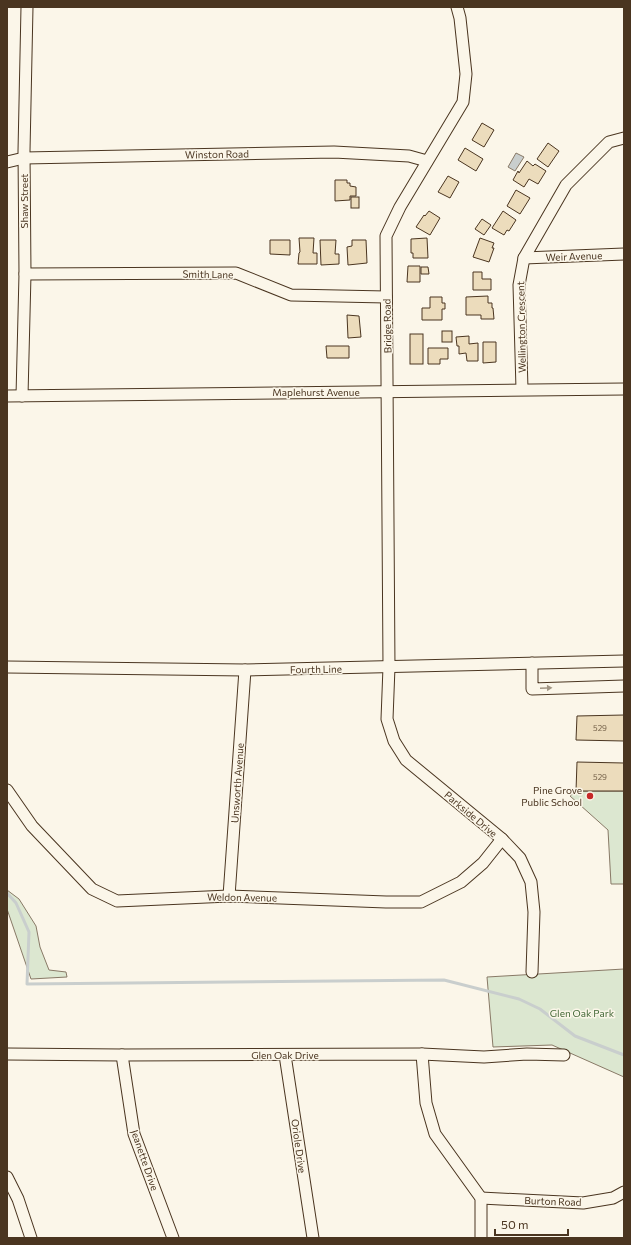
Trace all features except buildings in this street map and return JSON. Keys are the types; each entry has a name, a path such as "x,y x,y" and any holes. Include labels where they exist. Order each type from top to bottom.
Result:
{"street":[{"name":"Shaw Street","path":"22,396 25,274 24,158 27,7"},
{"name":"Bridge Road","path":"389,667 386,236 400,207 427,160 463,102 466,74 460,18 457,7"},
{"name":"Wellington Crescent","path":"522,389 519,285 524,258 566,184 609,142 624,138"},
{"name":"Winston Road","path":"7,162 24,158 334,152 409,156 427,160"},
{"name":"Weir Avenue","path":"524,258 624,254"},
{"name":"Smith Lane","path":"25,274 236,273 291,295 386,297"},
{"name":"Maplehurst Avenue","path":"7,396 232,392 624,389"},
{"name":"Fourth Line","path":"7,667 245,670 624,661"},
{"path":"532,663 532,689 624,686"},
{"name":"Parkside Drive","path":"389,667 387,719 394,741 406,760 502,839 520,858 531,882 534,912 532,972"},
{"name":"Unsworth Avenue","path":"229,896 245,670"},
{"name":"Weldon Avenue","path":"7,790 32,826 92,889 117,901 229,896 421,902 461,882 483,863 502,839"},
{"name":"Glen Oak Drive","path":"7,1054 422,1054 484,1057 527,1054 564,1055"},
{"path":"422,1054 426,1103 435,1134 480,1198 481,1238"},
{"name":"Jeanette Drive","path":"122,1055 134,1134 173,1238"},
{"name":"Oriole Drive","path":"285,1055 313,1238"},
{"path":"7,1177 18,1199 31,1238"},
{"name":"Burton Road","path":"480,1198 582,1203 613,1198 624,1192"}],"green space":[{"path":"576,791 624,791 624,884 611,884 608,830 570,796"},
{"path":"7,890 19,899 36,926 40,947 49,970 66,972 67,977 31,979 7,909"},
{"name":"Glen Oak Park","path":"624,969 624,1077 552,1045 493,1047 487,977"}],"shaded area":[{"path":"516,153 524,157 515,171 508,167"}],"waterway":[{"path":"7,893 16,903 29,932 27,984 444,980 519,999 540,1009 575,1036 624,1055"}],"place":[{"name":"Pine Grove Public School","path":"590,796"}]}
